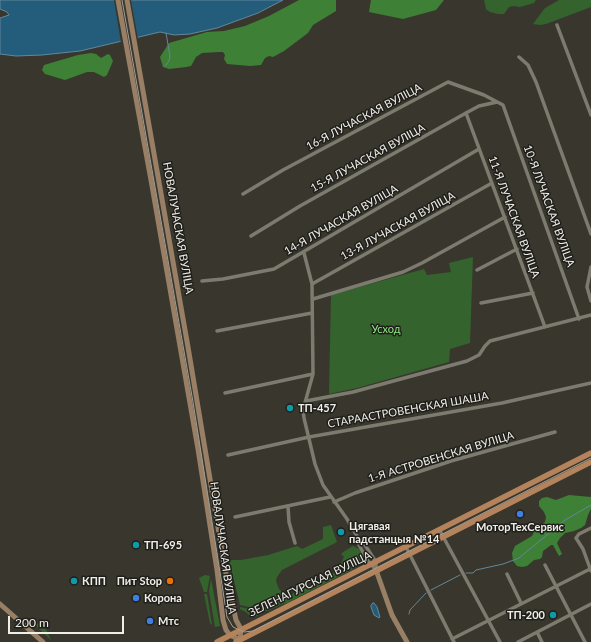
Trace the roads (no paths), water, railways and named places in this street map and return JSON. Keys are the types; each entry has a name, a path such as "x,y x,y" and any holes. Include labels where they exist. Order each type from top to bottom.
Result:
{"main road":[{"name":"НОВАЛУЧАСКАЯ ВУЛІЦА","path":"118,0 148,162 196,441 217,570 223,620 226,630 230,635"},
{"name":"НОВАЛУЧАСКАЯ ВУЛІЦА","path":"127,0 208,460 225,569 236,620 241,629 238,641"},
{"name":"ЗЕЛЕНАГУРСКАЯ ВУЛІЦА","path":"217,642 591,453"},
{"name":"ЗЕЛЕНАГУРСКАЯ ВУЛІЦА","path":"238,641 591,462"},
{"path":"376,570 392,615 407,642"},
{"path":"0,604 43,642"},
{"path":"230,635 238,641"}],"street":[{"path":"558,25 591,115"},
{"path":"519,57 528,65 536,82 591,234"},
{"name":"16-Я ЛУЧАСКАЯ ВУЛІЦА","path":"243,194 448,82 484,95 497,102"},
{"name":"15-Я ЛУЧАСКАЯ ВУЛІЦА","path":"251,236 300,206 466,113 479,106 497,102"},
{"name":"10-Я ЛУЧАСКАЯ ВУЛІЦА","path":"497,102 503,105 580,319"},
{"name":"11-Я ЛУЧАСКАЯ ВУЛІЦА","path":"466,113 545,327"},
{"name":"14-Я ЛУЧАСКАЯ ВУЛІЦА","path":"202,281 223,279 270,270 304,253 479,149"},
{"path":"148,162 156,161"},
{"name":"13-Я ЛУЧАСКАЯ ВУЛІЦА","path":"312,284 492,183"},
{"path":"313,298 402,272 422,263 505,217"},
{"path":"477,270 517,249"},
{"path":"304,253 312,284 313,298 314,374 303,410 309,438 323,485 357,536 363,542 376,570"},
{"path":"591,267 587,287 591,301"},
{"path":"481,303 533,293"},
{"path":"217,331 312,313"},
{"path":"306,401 353,392 467,361 479,355 490,341 591,315"},
{"path":"225,393 314,374"},
{"name":"СТАРААСТРОВЕНСКАЯ ШАША","path":"228,455 309,438 502,403 591,383"},
{"name":"1-Я АСТРОВЕНСКАЯ ВУЛІЦА","path":"334,502 355,493 451,461 555,432"},
{"path":"531,483 535,490"},
{"path":"235,517 330,497"},
{"path":"288,506 289,522 295,543"},
{"path":"406,547 453,640 521,603 590,570 583,549 576,538 578,534 591,528"},
{"path":"439,529 500,642"},
{"path":"419,540 423,548"},
{"path":"545,565 585,642"},
{"path":"217,570 225,569"},
{"path":"507,574 521,603"},
{"path":"518,642 591,604"},
{"path":"537,632 542,642"}],"water":[{"path":"0,0 283,0 258,13 217,28 190,34 174,35 160,32 80,51 16,56 0,54 0,18 9,15 7,12 0,9"},
{"path":"373,603 377,607 379,618 374,615 371,607"}],"waterway":[{"path":"165,66 169,61 170,56 166,33"},
{"path":"466,573 473,573 476,570 503,564 519,558 565,520 591,505"},
{"path":"431,590 460,575"},
{"path":"409,614 410,610 426,593"}],"tram line":[{"path":"122,0 193,402 227,617 233,627 244,632 253,631 591,458"}],"place":[{"name":"ТП-457","path":"290,408"},
{"name":"МоторТехСервис","path":"520,514"},
{"name":"Цягавая падстанцыя №14","path":"341,532"},
{"name":"ТП-695","path":"136,545"},
{"name":"КПП","path":"74,581"},
{"name":"Пит Stop","path":"170,581"},
{"name":"Корона","path":"136,598"},
{"name":"ТП-200","path":"553,615"},
{"name":"Мтс","path":"150,621"}],"park label":[{"name":"Усход","path":"386,329"}]}
